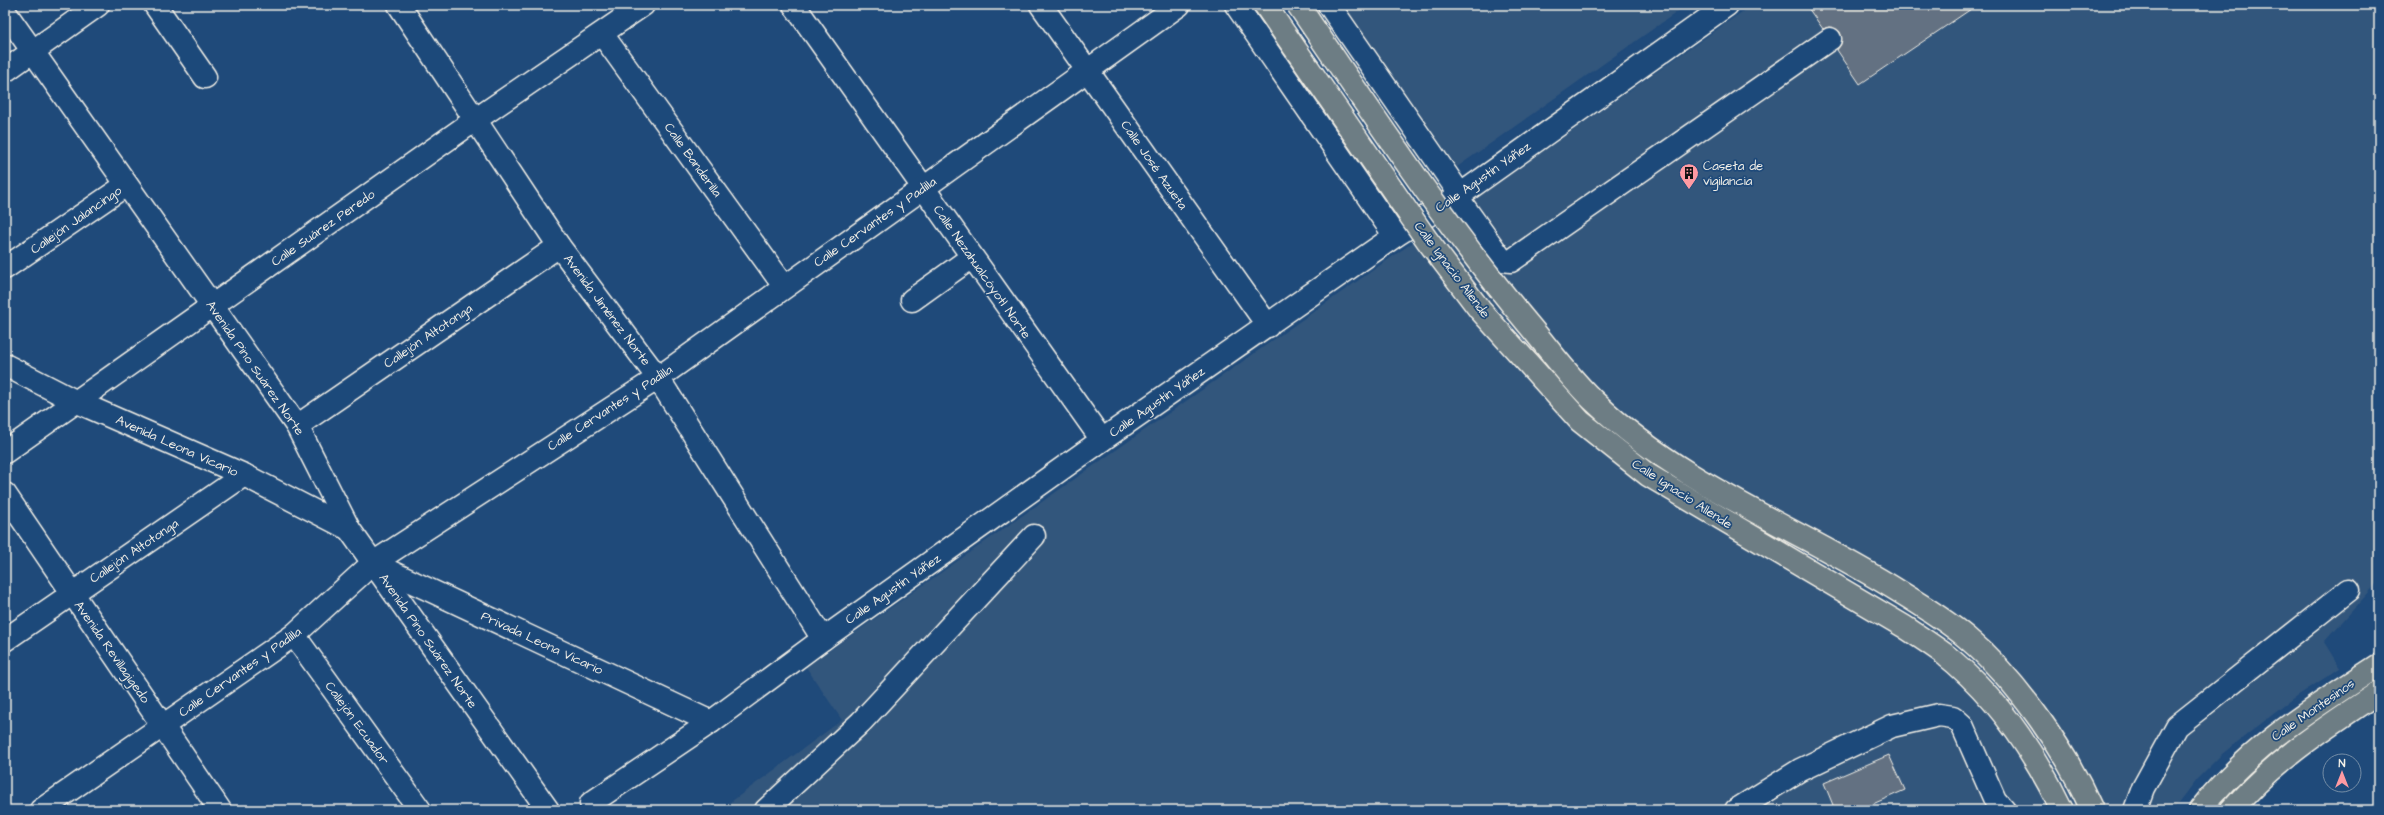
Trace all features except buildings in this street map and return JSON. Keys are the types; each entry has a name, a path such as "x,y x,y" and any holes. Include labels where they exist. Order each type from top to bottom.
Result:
{"main road":[{"name":"Calle Ignacio Allende","path":"1265,5 1427,240 1480,310 1580,421 1648,475 1905,627 1944,653 1990,698 2027,745 2062,810"},
{"name":"Calle Ignacio Allende","path":"1298,5 1443,216 1505,296 1595,403 1653,450 1710,489 1864,569 1967,638 2006,678 2048,731 2078,779 2092,810"},
{"name":"Calle Montesinos","path":"2200,810 2233,773 2285,726 2379,665"},
{"name":"Calle Montesinos","path":"2232,810 2252,786 2307,740 2379,692"}],"street":[{"path":"5,71 98,5"},
{"path":"155,5 205,77"},
{"name":"Avenida Jiménez Norte","path":"399,5 559,246 658,378 823,639"},
{"name":"Calle Suárez Peredo","path":"5,452 75,401 475,120 643,5"},
{"name":"Calle Nezahualcóyotl Norte","path":"794,5 1102,440"},
{"name":"Calle José Azueta","path":"1041,5 1268,326"},
{"name":"Calle Cervantes y Padilla","path":"41,810 294,636 373,563 658,378 784,286 1179,5"},
{"name":"Calle Ignacio Allende","path":"1236,5 1395,236"},
{"path":"1328,5 1502,260 1511,261 1830,39"},
{"name":"Calle Agustín Yáñez","path":"591,803 711,722 823,639 1102,440 1268,326 1395,236 1459,196 1727,5"},
{"name":"Avenida Pino Suárez Norte","path":"5,12 297,426 349,529 548,810"},
{"name":"Calle Banderilla","path":"602,34 784,286"},
{"name":"Callejón Jalancingo","path":"5,268 126,185"},
{"name":"Callejón Altotonga","path":"297,426 559,246"},
{"path":"912,300 972,257"},
{"name":"Avenida Leona Vicario","path":"5,365 75,401 244,475 349,529"},
{"name":"Callejón Altotonga","path":"5,640 244,475"},
{"name":"Avenida Revillagigedo","path":"5,494 220,810"},
{"path":"766,810 860,722 1034,536"},
{"name":"Privada Leona Vicario","path":"373,563 711,722"},
{"path":"2135,810 2144,788 2177,726 2349,590"},
{"name":"Callejón Ecuador","path":"294,636 420,810"},
{"path":"1736,810 1800,770 1892,726 1939,715 1953,717 1962,725 1994,800 2004,810"}],"shaded area":[{"path":"1344,5 1687,5 1457,167"},
{"path":"1752,5 2379,5 2379,581 2324,642 2340,668 2294,698 2222,754 2197,779 2173,810 720,810 842,720 806,667"}],"place":[{"name":"Caseta de vigilancia","path":"1689,190"}]}
